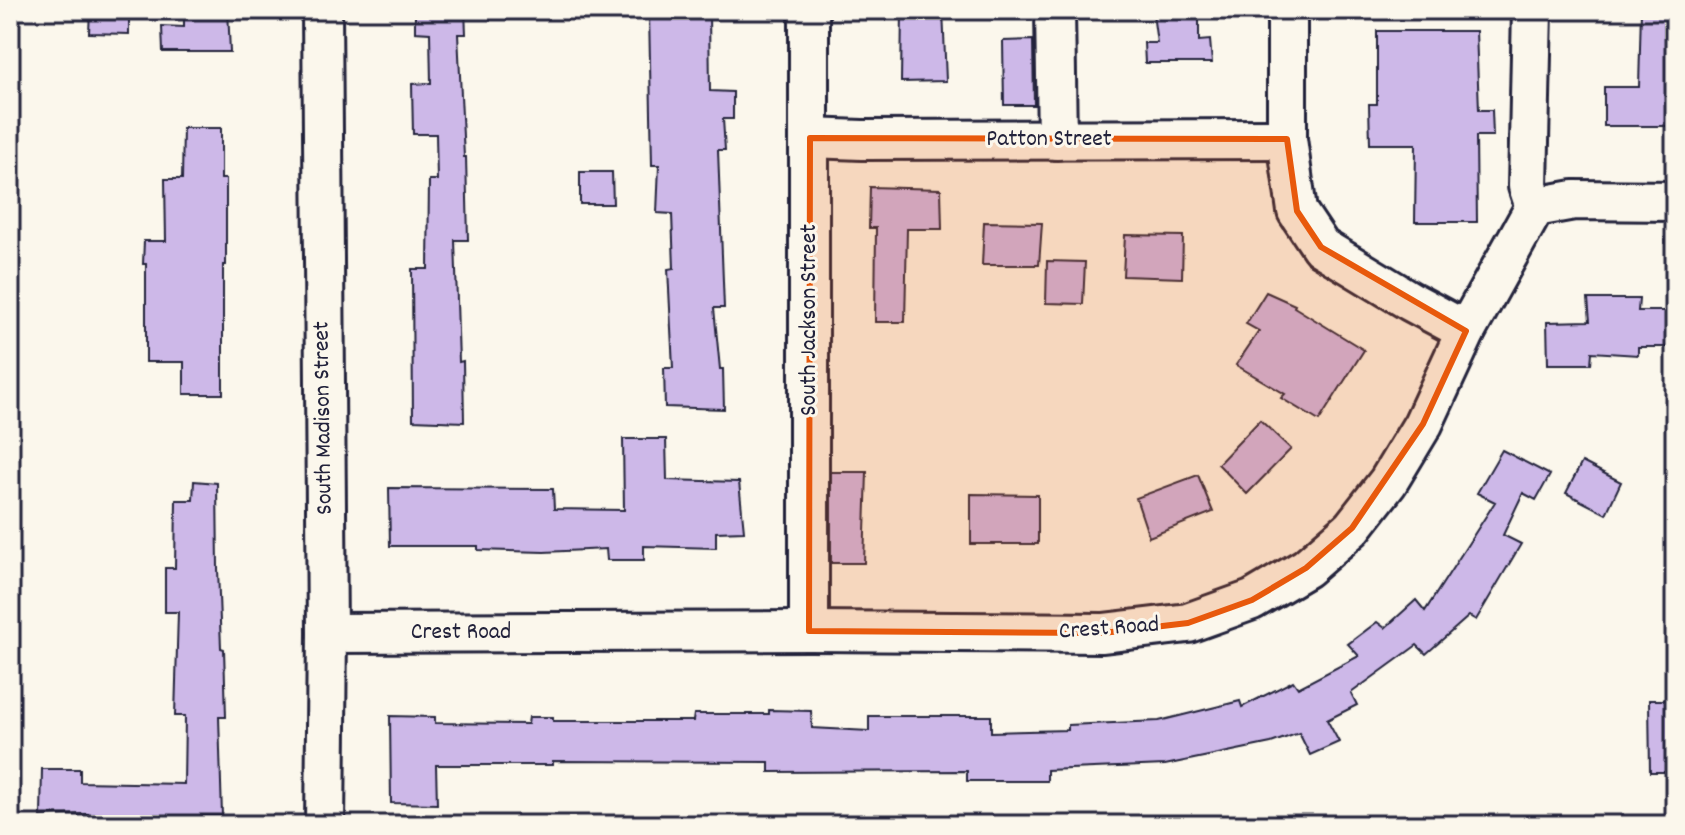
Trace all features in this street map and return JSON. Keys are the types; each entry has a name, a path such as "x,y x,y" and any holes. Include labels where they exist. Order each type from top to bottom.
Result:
{"street":[{"name":"South Madison Street","path":"322,10 327,633 325,825"},
{"name":"South Jackson Street","path":"809,10 809,631"},
{"path":"1055,10 1057,140"},
{"path":"1287,10 1287,139 1297,211 1321,247 1466,331"},
{"path":"1532,10 1528,186 1535,207 1574,200 1675,201"},
{"name":"Patton Street","path":"810,138 1287,139"},
{"name":"Crest Road","path":"327,633 1103,633 1188,623 1252,600 1306,568 1352,528 1388,482 1423,424 1466,331 1535,207"}],"highlighted area":[{"path":"810,138 1287,139 1297,211 1321,247 1466,331 1423,424 1352,528 1306,568 1252,600 1188,623 1103,633 809,631"}],"building":[{"path":"90,10 129,10 129,34 89,33"},
{"path":"184,10 228,10 230,52 163,52 162,26 184,27"},
{"path":"415,10 465,10 466,34 458,34 468,240 455,240 464,422 413,420 412,269 428,269 429,180 437,180 436,134 413,134 412,84 431,83 430,33 415,32"},
{"path":"902,10 943,10 946,81 901,82"},
{"path":"1165,10 1199,10 1199,41 1210,40 1212,63 1145,63 1144,43 1157,43 1153,14 1166,14"},
{"path":"1641,10 1675,10 1675,126 1604,126 1604,87 1639,87"},
{"path":"649,12 709,12 710,91 733,92 733,119 723,119 725,150 718,150 724,308 714,308 720,369 723,369 724,409 665,407 664,368 673,368 668,269 674,268 672,214 657,213 659,165 652,165"},
{"path":"1377,31 1476,31 1479,110 1492,110 1493,136 1476,136 1477,222 1415,222 1416,144 1370,144 1369,104 1377,104"},
{"path":"1033,40 1034,105 1004,105 1003,41"},
{"path":"183,128 221,128 221,179 226,179 223,394 184,394 184,362 146,362 144,241 166,241 165,179 182,179"},
{"path":"580,172 612,172 613,204 580,204"},
{"path":"870,187 941,189 942,229 907,229 905,322 875,322 876,228 869,228"},
{"path":"984,222 1042,223 1039,265 982,265"},
{"path":"1125,235 1183,236 1182,278 1123,276"},
{"path":"1047,261 1085,262 1083,304 1046,303"},
{"path":"1266,292 1295,305 1364,350 1319,421 1281,398 1285,394 1236,365 1259,331 1246,324"},
{"path":"1588,299 1639,299 1638,311 1673,311 1674,347 1638,347 1638,355 1592,352 1591,364 1548,364 1547,322 1590,321"},
{"path":"1260,420 1291,449 1247,494 1218,464"},
{"path":"623,439 666,439 667,480 739,482 744,531 716,532 716,548 644,546 644,560 607,560 606,549 544,552 478,550 478,546 390,546 389,488 553,489 554,509 624,510"},
{"path":"1502,450 1550,475 1536,500 1523,493 1503,535 1521,544 1476,620 1469,616 1426,654 1417,645 1351,693 1357,705 1327,720 1339,742 1310,755 1299,733 1271,743 1165,765 1047,770 1047,781 967,781 967,771 769,772 769,762 553,761 553,765 436,765 437,804 391,803 390,716 435,717 435,723 528,724 529,717 553,717 553,721 693,721 694,714 811,711 812,728 869,731 869,716 991,716 991,732 1068,730 1068,725 1159,721 1240,701 1242,707 1293,681 1298,688 1359,656 1348,644 1377,622 1385,628 1416,600 1425,611 1495,502 1477,493"},
{"path":"1582,462 1621,482 1606,514 1566,493"},
{"path":"831,472 867,472 864,563 831,563"},
{"path":"1198,475 1213,512 1149,537 1136,498"},
{"path":"194,481 217,483 226,717 219,717 222,816 41,816 42,769 80,769 80,782 184,784 185,716 175,716 178,612 165,612 165,568 175,568 176,500 193,500"},
{"path":"971,494 1038,495 1038,544 971,544"},
{"path":"1649,700 1675,700 1675,772 1650,772"}]}
